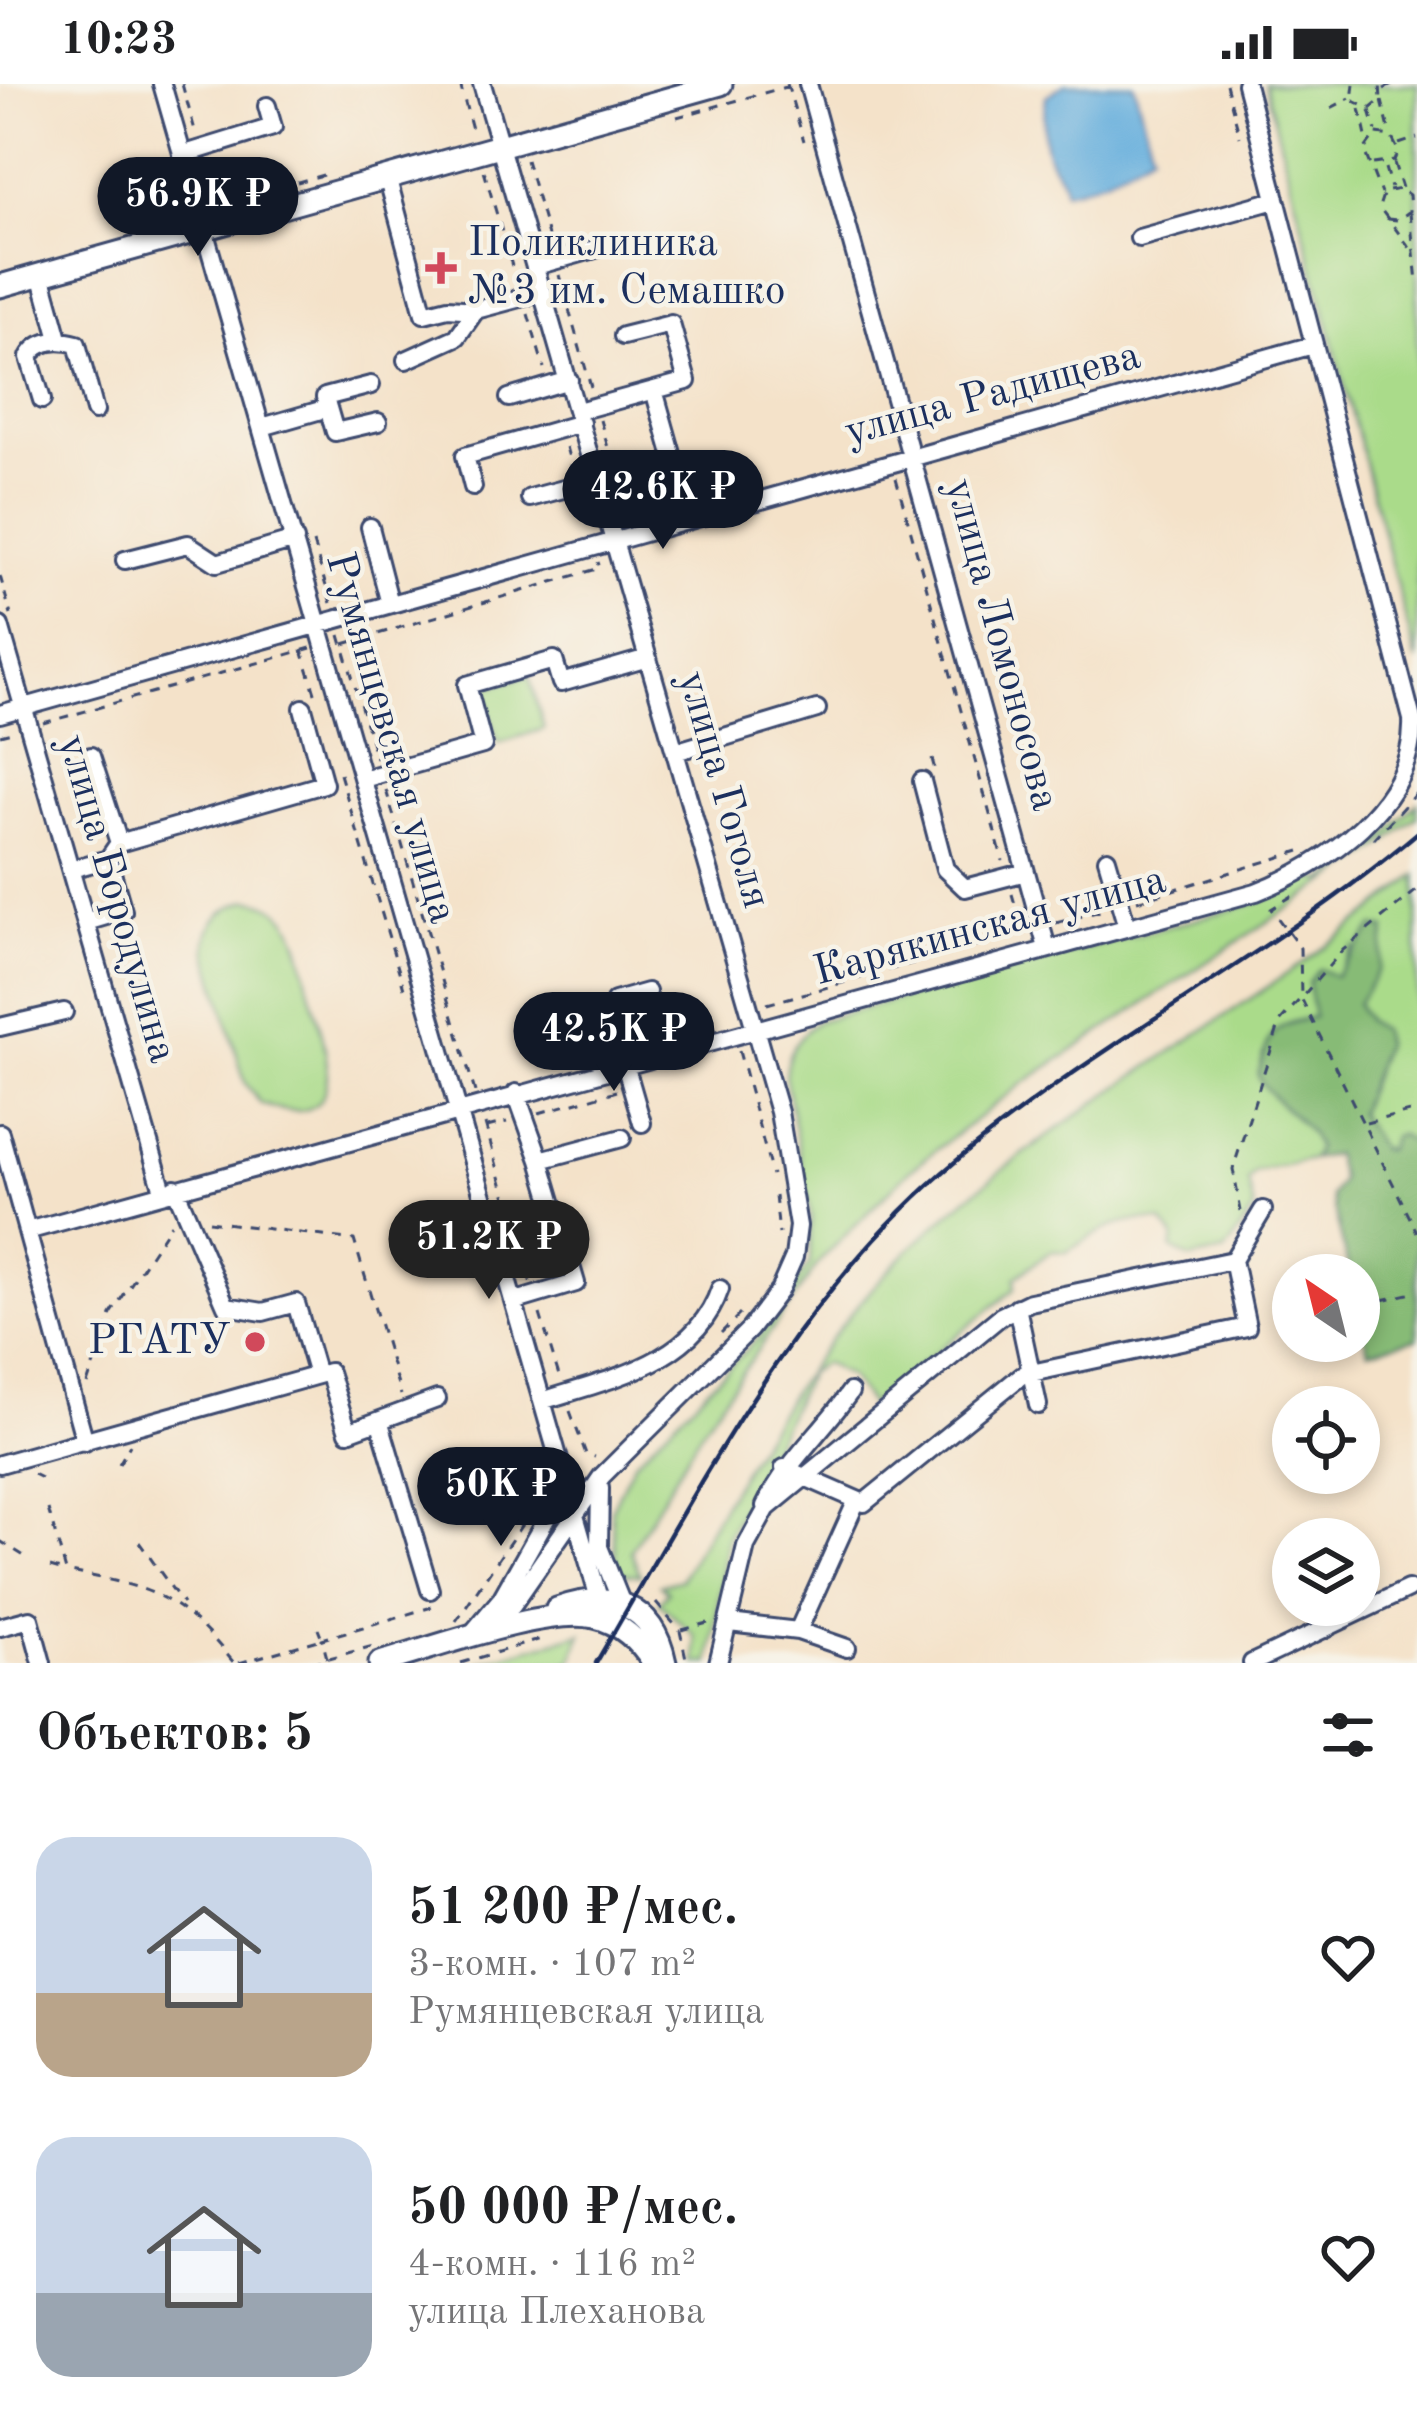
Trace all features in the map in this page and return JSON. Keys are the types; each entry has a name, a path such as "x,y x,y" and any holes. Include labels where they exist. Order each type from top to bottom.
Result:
{"main road":[{"path":"0,286 721,84"},
{"path":"377,1654 469,1637 598,1598 653,1663"},
{"path":"495,1630 614,1612 652,1629 665,1663"}],"street":[{"name":"Румянцевская улица","path":"161,84 262,427 336,643 525,1298 544,1400 598,1598"},
{"name":"улица Гоголя","path":"482,84 489,147 536,266 568,380 585,413 597,479 793,1174 798,1226 794,1257 779,1291 750,1329 602,1476 576,1520 495,1630"},
{"name":"улица Ломоносова","path":"808,84 1047,948"},
{"path":"1246,84 1313,345"},
{"path":"182,154 273,127 267,106"},
{"path":"387,176 424,314 448,308 476,310 543,292"},
{"path":"1139,238 1275,200"},
{"path":"536,266 599,248"},
{"path":"40,274 59,339"},
{"path":"406,360 457,337 476,310"},
{"path":"473,487 465,456 561,429 585,413 688,381 671,324 623,336"},
{"path":"42,400 29,357 34,349 59,339 77,344 95,411"},
{"name":"улица Радищева","path":"0,714 911,454 1313,345"},
{"name":"Карякинская улица","path":"27,1231 1276,884 1329,853 1390,792 1410,750 1412,718 1313,345"},
{"path":"509,398 568,380"},
{"path":"370,385 326,397 328,408 334,432 378,422"},
{"path":"654,390 672,454"},
{"path":"262,427 328,408"},
{"path":"530,498 597,479"},
{"path":"370,527 390,604"},
{"path":"125,560 188,544 217,563 303,536"},
{"name":"улица Бородулина","path":"6,622 29,727 169,1189 182,1206 226,1306 263,1312 296,1304 317,1376"},
{"path":"372,776 484,745 466,685 554,660 561,683 648,658"},
{"path":"70,869 324,784 310,702"},
{"path":"675,752 817,710"},
{"path":"86,922 123,910 91,756"},
{"path":"922,781 945,869 965,888 1026,872"},
{"path":"1107,859 1127,927"},
{"path":"642,1123 615,1001 647,992"},
{"path":"0,1027 64,1012"},
{"path":"516,1093 576,1283 525,1298"},
{"path":"0,1133 85,1442"},
{"path":"540,1160 622,1138"},
{"path":"784,1468 864,1503 1031,1372 1247,1327 1233,1260 1263,1210"},
{"path":"759,1518 1017,1306 1233,1260"},
{"path":"544,1400 659,1359 714,1306 720,1289"},
{"path":"1017,1306 1038,1405"},
{"path":"0,1464 329,1372 348,1432 437,1399"},
{"path":"718,1663 737,1574 759,1518 784,1468 824,1428 850,1392"},
{"path":"380,1423 430,1590"},
{"path":"602,1476 596,1511 598,1547 614,1612"},
{"path":"469,1637 501,1599 567,1482"},
{"path":"798,1631 857,1500"},
{"path":"1252,1663 1408,1589"},
{"path":"0,1627 30,1619 43,1663"},
{"path":"724,1622 798,1631 847,1648"}],"path":[{"path":"460,84 489,147 521,298 548,386"},
{"path":"787,84 804,141"},
{"path":"1226,84 1240,137"},
{"path":"1351,98 1354,84"},
{"path":"1394,84 1381,87 1382,100 1397,145 1394,161 1410,208 1410,248 1417,282"},
{"path":"1351,98 1359,108 1367,142 1365,155 1373,164 1382,195 1379,207 1410,248"},
{"path":"1330,108 1351,98"},
{"path":"1370,110 1382,100"},
{"path":"1359,108 1370,110"},
{"path":"1370,110 1376,134"},
{"path":"1367,142 1376,134 1391,136"},
{"path":"1397,145 1417,138"},
{"path":"525,159 555,260 585,413 633,533"},
{"path":"1373,164 1394,161"},
{"path":"1384,166 1391,188"},
{"path":"110,235 196,205 335,171"},
{"path":"1382,195 1391,188 1402,190"},
{"path":"1388,219 1398,220 1417,198"},
{"path":"0,735 600,568 561,429"},
{"path":"891,460 1023,932"},
{"path":"303,536 469,1106 486,1128 525,1298 586,1454 591,1458 604,1451"},
{"path":"0,576 6,622"},
{"path":"302,650 310,702"},
{"path":"337,764 406,992"},
{"path":"1246,1240 1233,1169 1280,1022 1343,950 1417,890"},
{"path":"1271,909 1300,948 1301,998 1417,1232"},
{"path":"735,1033 774,1183 780,1238"},
{"path":"486,1128 631,1088"},
{"path":"1364,1124 1417,1110"},
{"path":"77,1414 111,1314 182,1206 229,1225 354,1240 405,1408"},
{"path":"1380,1300 1417,1292"},
{"path":"706,1348 752,1298"},
{"path":"48,1509 66,1571"},
{"path":"442,1626 456,1622 528,1516"},
{"path":"0,1541 29,1559"},
{"path":"139,1542 184,1606 237,1663 435,1606 430,1590"},
{"path":"50,1567 123,1582 184,1606"},
{"path":"680,1630 724,1622"},
{"path":"318,1629 327,1658"},
{"path":"461,1663 549,1637"},
{"path":"311,1663 377,1654"}],"green space":[{"path":"1265,84 1417,84 1417,662"},
{"path":"529,675 544,729 498,743 483,689"},
{"path":"1417,803 1417,817 1381,847 1019,1086 909,1171 821,1260 704,1426 631,1551 640,1575 618,1573 611,1510 634,1462 759,1337 810,1263 811,1216 785,1076 791,1051 805,1032 818,1021 1259,902 1312,877 1324,881 1385,837"},
{"path":"1417,875 1417,1146 1400,1135 1387,1150 1380,1149 1358,1113 1384,1044 1381,1030 1367,1021 1357,1003 1372,977 1353,947 1314,1017 1274,1033 1258,1075 1271,1095 1306,1128 1317,1148 1312,1159 1255,1172 1248,1181 1254,1210 1225,1252 1190,1259 1172,1249 1174,1237 1162,1222 1124,1223 1067,1252 1051,1251 1016,1277 1015,1289 870,1405 849,1377 824,1363 809,1372 727,1538 710,1663 696,1663 695,1636 659,1602 668,1592 660,1585 681,1579 790,1396 888,1271 984,1184 1045,1138 1296,967"},
{"path":"248,900 280,912 299,946 326,1058 322,1097 311,1108 291,1111 261,1104 245,1083 207,944 216,919"},
{"path":"1374,927 1386,929 1379,969 1357,1004 1367,1021 1381,1030 1384,1044 1358,1113 1380,1149 1387,1150 1393,1136 1401,1135 1417,1146 1417,1338 1380,1348 1380,1254 1345,1254 1331,1196 1341,1180 1334,1154 1312,1159 1317,1148 1312,1137 1258,1075 1274,1034 1288,1024 1314,1017 1308,983 1319,969 1335,976"},
{"path":"582,1633 571,1663 478,1663"}],"water":[{"path":"1065,84 1134,84 1152,152 1099,181 1064,191 1048,156 1044,126 1046,96"}],"railway":[{"path":"596,1663 750,1403 838,1281 887,1225 942,1173 1057,1084 1301,921 1417,833"}],"place":[{"name":"Поликлиника №3 им. Семашко","path":"441,268"},
{"name":"РГАТУ","path":"255,1342"}]}
